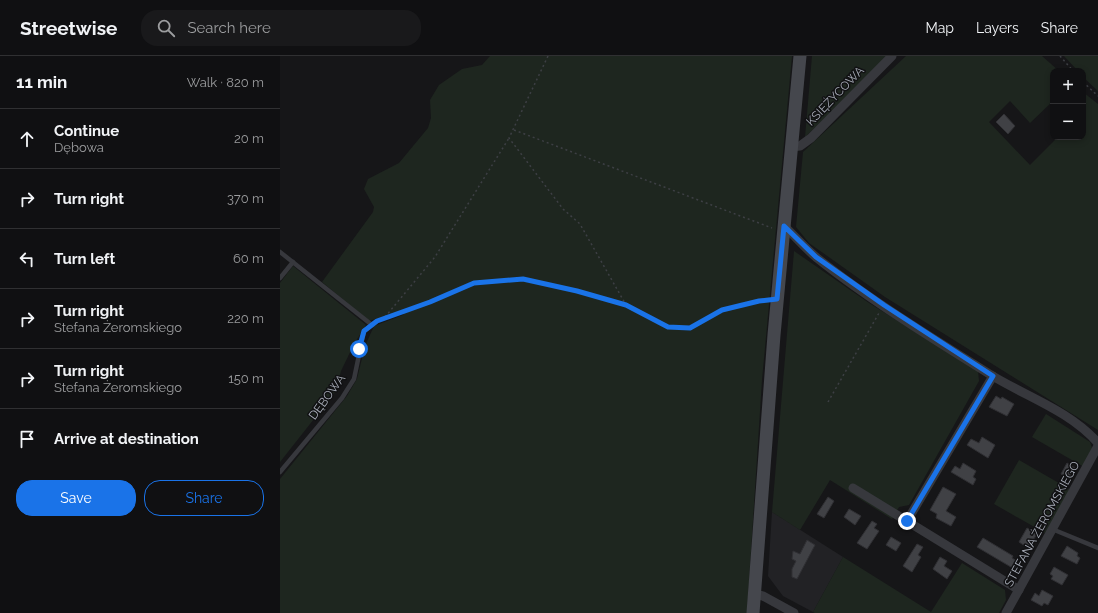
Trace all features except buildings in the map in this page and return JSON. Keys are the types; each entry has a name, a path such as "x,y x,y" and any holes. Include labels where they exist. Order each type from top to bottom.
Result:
{"street":[{"path":"754,613 754,594 777,299 778,227 791,147 800,56"},
{"name":"KSIĘŻYCOWA","path":"791,147 800,146 811,138 892,56"},
{"path":"778,227 816,257 884,305 993,376 1059,412 1087,431 1098,443"},
{"path":"907,521 993,376"},
{"name":"STEFANA ŻEROMSKIEGO","path":"1006,613 1098,446"},
{"path":"853,488 1019,590"},
{"path":"754,594 763,596 794,613"}],"lane":[{"path":"280,252 372,325"},
{"path":"280,278 293,262"},
{"name":"DĘBOWA","path":"280,472 342,398 354,379 364,331 372,325"},
{"path":"1052,529 1098,548"}],"path":[{"path":"384,318 435,257 514,130 548,56"},
{"path":"1060,56 1070,68"},
{"path":"1086,85 1098,96"},
{"path":"514,130 778,227"},
{"path":"509,138 563,209 580,224 626,305"},
{"path":"372,325 384,318 430,302 474,283 523,279 577,291 626,305 668,327 690,328 722,310 759,301 777,299"},
{"path":"828,402 884,305"}],"shaded area":[{"path":"490,56 792,56 762,380 747,613 280,613 280,479 347,396 357,379 365,346 374,326 403,315 405,310 369,321 322,282 373,212 374,207 364,189 368,179 399,163 428,128 431,118 430,100 439,85 462,69 482,65"},
{"path":"812,56 890,56 805,137"},
{"path":"906,56 1042,56 1056,68 1050,68 1050,104 1030,123 1010,101 989,122 1030,165 1055,140 1086,140 1086,94 1098,104 1098,430 885,297 809,243 796,227 803,152"},
{"path":"1064,56 1098,56 1098,91 1086,80 1086,68 1075,68"},
{"path":"794,251 869,303 978,371 979,381 909,505 899,507 892,519 830,480 800,530 772,512"},
{"path":"293,266 366,325 354,344 341,371 336,391 280,462 280,283"},
{"path":"1046,414 1090,442 1093,451 1084,467 1032,437"},
{"path":"1019,460 1071,490 1045,533 994,504"},
{"path":"772,512 843,557 813,612 783,596 768,576"},
{"path":"843,557 931,612 962,563 1005,590 1006,600 999,613 813,612"}],"route":[{"path":"359,349 364,331 377,321 430,302 474,283 523,279 577,291 626,305 668,327 690,328 722,310 759,301 777,299 784,226 816,257 884,305 993,376 907,521"}]}
